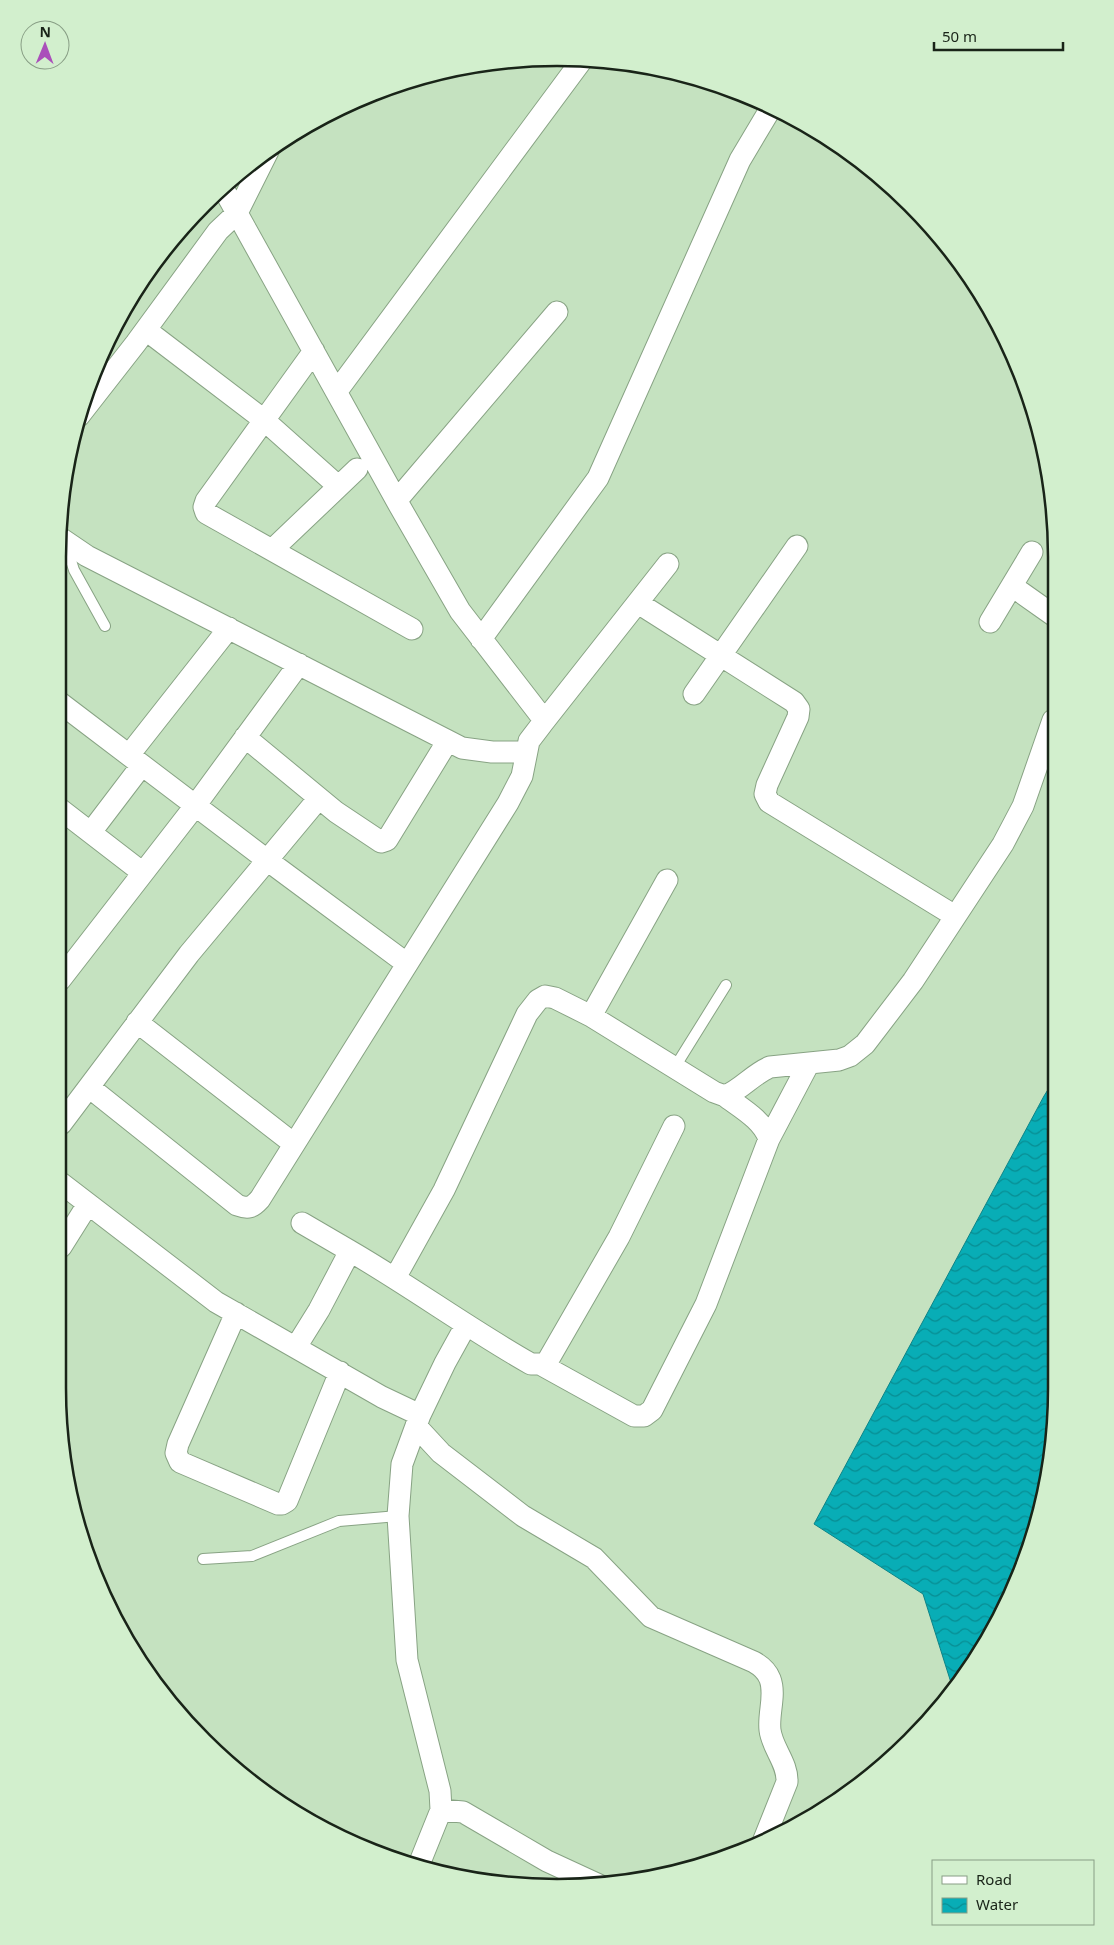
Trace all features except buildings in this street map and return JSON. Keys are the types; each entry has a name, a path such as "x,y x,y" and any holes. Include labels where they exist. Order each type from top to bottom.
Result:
{"street":[{"path":"337,391 577,67"},
{"path":"481,639 598,478 740,160 767,114"},
{"path":"92,399 146,330 218,231 237,213 260,166"},
{"path":"88,1087 237,1205 246,1209 254,1207 508,803 522,776 541,716 460,611 396,500 226,194"},
{"path":"396,500 557,312"},
{"path":"146,330 264,420 338,486"},
{"path":"314,351 206,501 204,507 206,513 412,629"},
{"path":"272,550 357,469"},
{"path":"66,542 87,556 447,742 462,748 492,752 534,736 668,564"},
{"path":"694,694 797,546"},
{"path":"990,622 1032,552"},
{"path":"1012,586 1048,611"},
{"path":"638,603 794,702 798,709 798,717 767,785 765,794 770,802 955,916"},
{"path":"91,832 136,760 229,628"},
{"path":"66,972 195,806 299,664"},
{"path":"66,707 406,964"},
{"path":"725,1096 734,1092 761,1070 770,1067 839,1060 850,1056 865,1044 913,982 1003,844 1023,806 1048,734"},
{"path":"245,737 319,798 381,842 387,840 447,742"},
{"path":"66,1117 189,954 319,798"},
{"path":"66,813 142,873"},
{"path":"591,1016 667,880"},
{"path":"395,1278 444,1190 528,1014 538,1000 545,996 555,998 591,1016 714,1092 725,1096 761,1123 767,1130 770,1139"},
{"path":"137,1022 294,1144"},
{"path":"540,1364 634,1416 644,1416 652,1410 706,1304 770,1139 809,1063"},
{"path":"302,1223 395,1278 466,1325 531,1364 540,1364 546,1362 619,1237 674,1126"},
{"path":"66,1188 216,1302 340,1372 418,1421 441,1453 522,1516 594,1558 651,1617 754,1662 764,1669 770,1678 772,1690 771,1737 788,1773 788,1782 769,1830"},
{"path":"66,1239 88,1204"},
{"path":"296,1347 319,1310 350,1251"},
{"path":"236,1313 178,1444 176,1453 180,1462 278,1504 282,1504 287,1501 340,1372"},
{"path":"421,1859 441,1810 440,1791 407,1660 398,1516 402,1464 418,1421 445,1363 466,1325"},
{"path":"441,1810 462,1812 547,1861 584,1878"}],"lane":[{"path":"66,551 105,626"},
{"path":"675,1067 726,985"},
{"path":"203,1559 252,1556 339,1521 398,1516"}],"water":[{"path":"1048,1090 1048,1388 1044,1452 1031,1515 1022,1546 1010,1576 982,1633 950,1681 923,1594 814,1524"}]}
